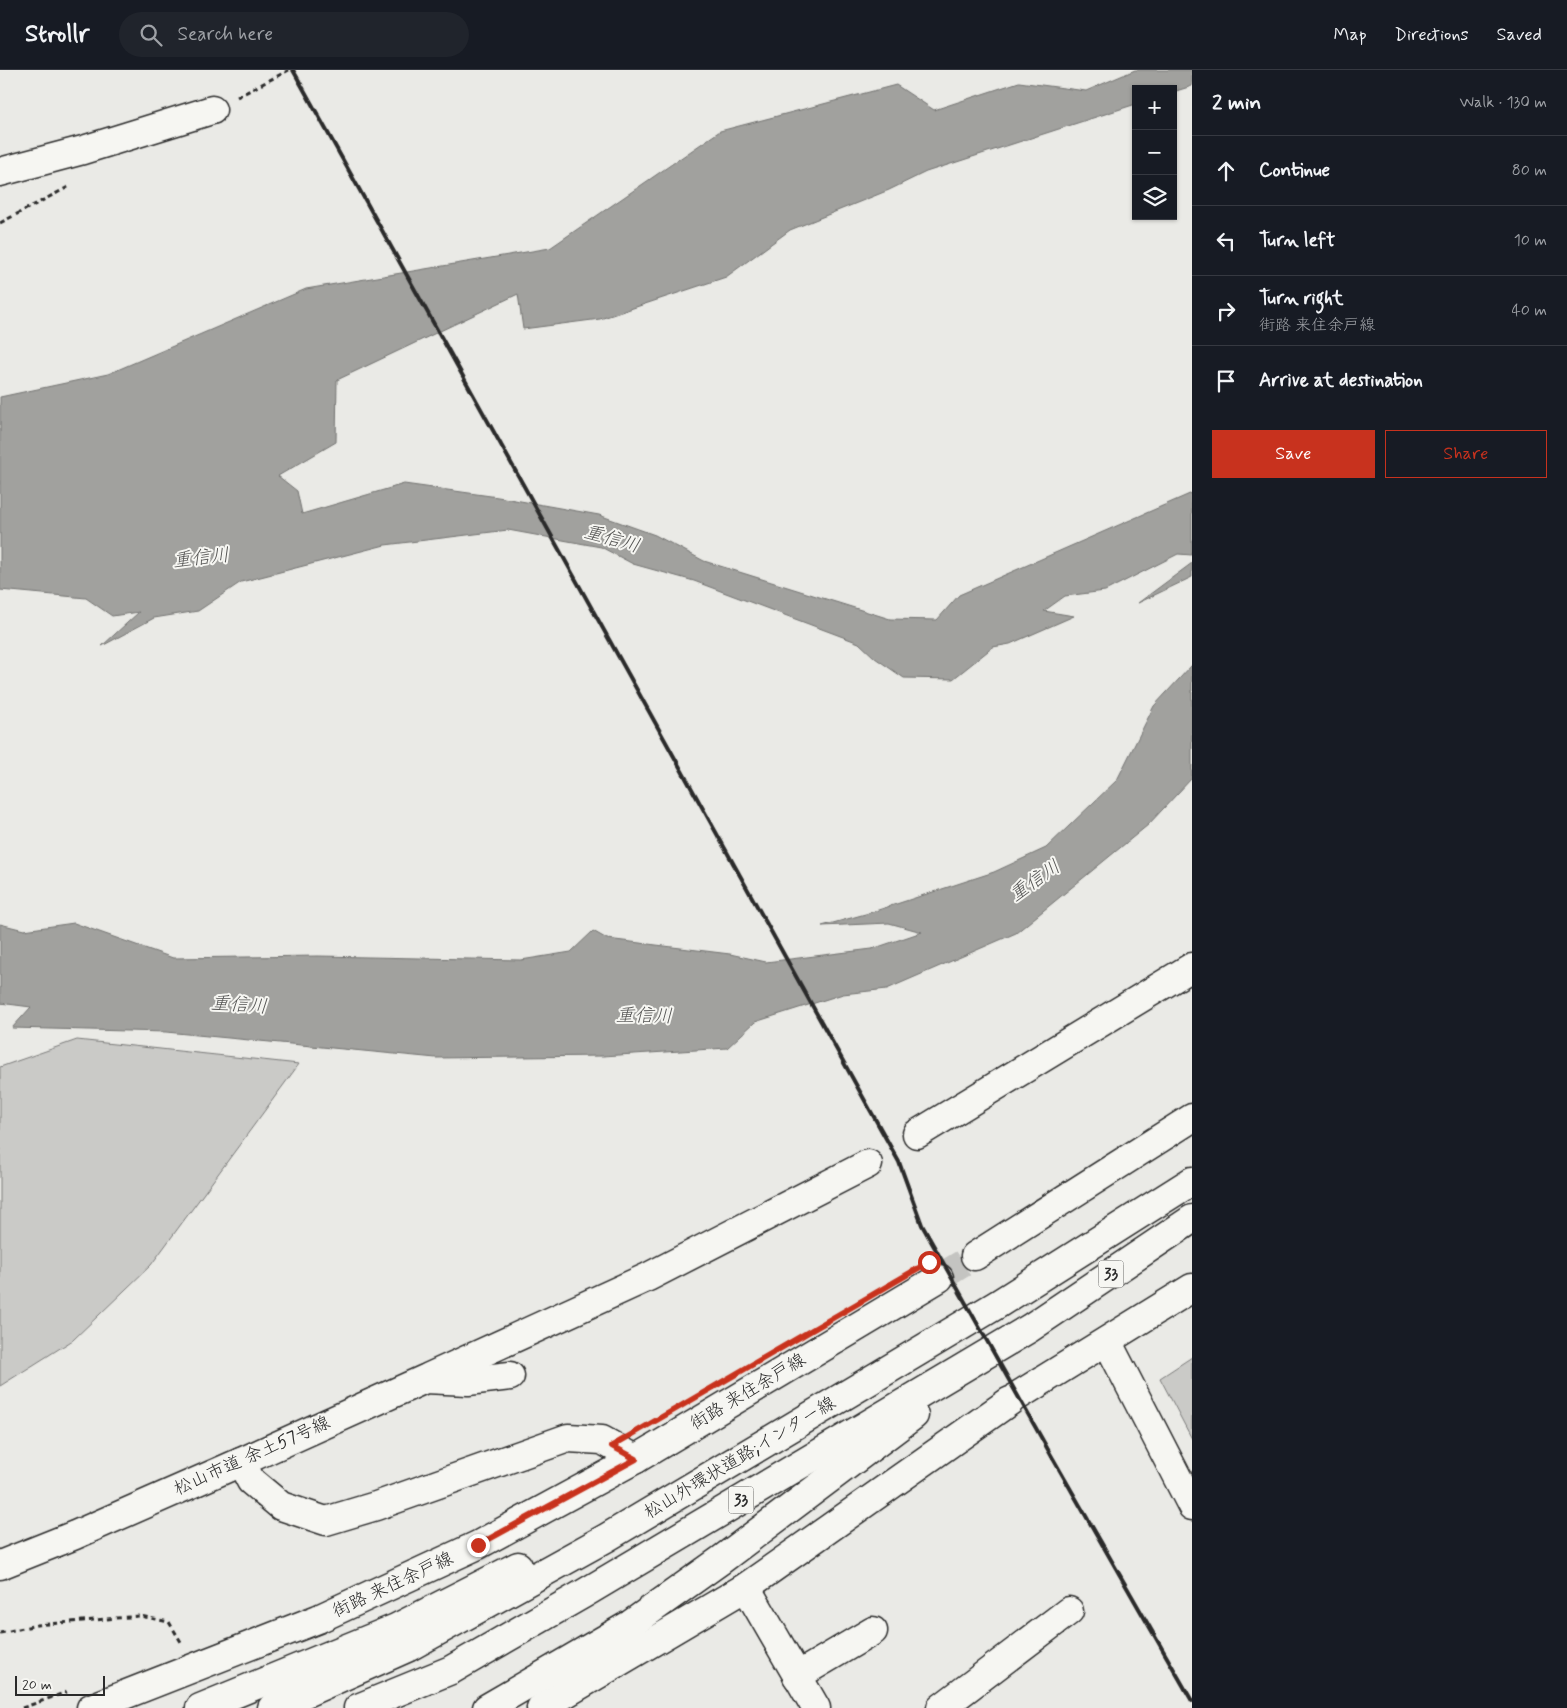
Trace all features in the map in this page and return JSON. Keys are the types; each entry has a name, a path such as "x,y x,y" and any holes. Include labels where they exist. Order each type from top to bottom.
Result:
{"main road":[{"path":"0,172 82,150 212,110"},
{"path":"917,1134 1192,967"},
{"path":"975,1256 1192,1118"},
{"path":"426,1379 648,1277 868,1164"},
{"name":"松山外環状道路;インター線","path":"272,1708 409,1647 606,1538 998,1304 1192,1181"},
{"name":"松山外環状道路;インター線","path":"358,1708 451,1670 584,1594 1030,1328 1192,1219"},
{"name":"街路 来住余戸線","path":"91,1708 318,1619 478,1545 636,1459 939,1278"},
{"path":"541,1708 746,1587 1014,1398 1192,1288"},
{"path":"487,1708 631,1624 721,1560 1030,1328"},
{"path":"1107,1341 1192,1506"},
{"name":"松山市道 余土57号線","path":"0,1565 75,1535 426,1379 468,1381 510,1376"},
{"path":"200,1708 396,1628 800,1423"},
{"path":"241,1462 251,1481 281,1506 326,1521 568,1438 602,1440 636,1459"},
{"path":"746,1587 816,1708"},
{"path":"941,1708 1069,1611"},
{"path":"797,1676 873,1631"}],"path":[{"path":"0,1633 37,1625 140,1616 169,1622 182,1643"},
{"path":"22,1708 67,1692"}],"shaded area":[{"path":"77,1040 299,1064 151,1265 73,1340 0,1386 0,1067"},
{"path":"1192,1357 1192,1439 1160,1378"}],"water":[{"name":"重信川","path":"1135,70 1192,70 1192,86 1177,91 1177,85 1132,85 1132,105 926,172 889,190 790,230 726,277 600,319 523,329 518,294 337,380 336,442 278,476 297,491 302,514 404,484 498,497 599,515 655,535 704,561 890,619 937,620 959,595 1192,493 1192,555 1178,554 1105,591 1065,596 1044,611 1074,616 1010,644 993,647 953,679 904,678 875,658 859,643 694,581 633,564 601,547 508,530 385,545 241,582 198,611 154,618 102,646 139,612 112,616 86,598 0,590 0,397 108,374 306,289 550,248 720,131 896,85 934,110 1019,82 1086,91"},
{"path":"1192,563 1192,577 1138,603"},
{"name":"重信川","path":"1192,665 1192,778 1148,825 1016,933 887,989 843,994 755,1022 727,1048 603,1056 436,1058 166,1032 12,1028 31,1007 0,1003 0,924 24,930 74,923 173,958 318,956 521,960 571,952 593,931 607,939 730,954 766,962 872,949 922,932 889,923 822,926 869,913 994,872 1046,848 1117,780 1154,706"}],"tunnel":[{"path":"939,1278 975,1256"}],"railway":[{"path":"293,70 899,1162 922,1225 1192,1701"}],"route":[{"path":"478,1545 636,1459 612,1446 929,1262"}]}
